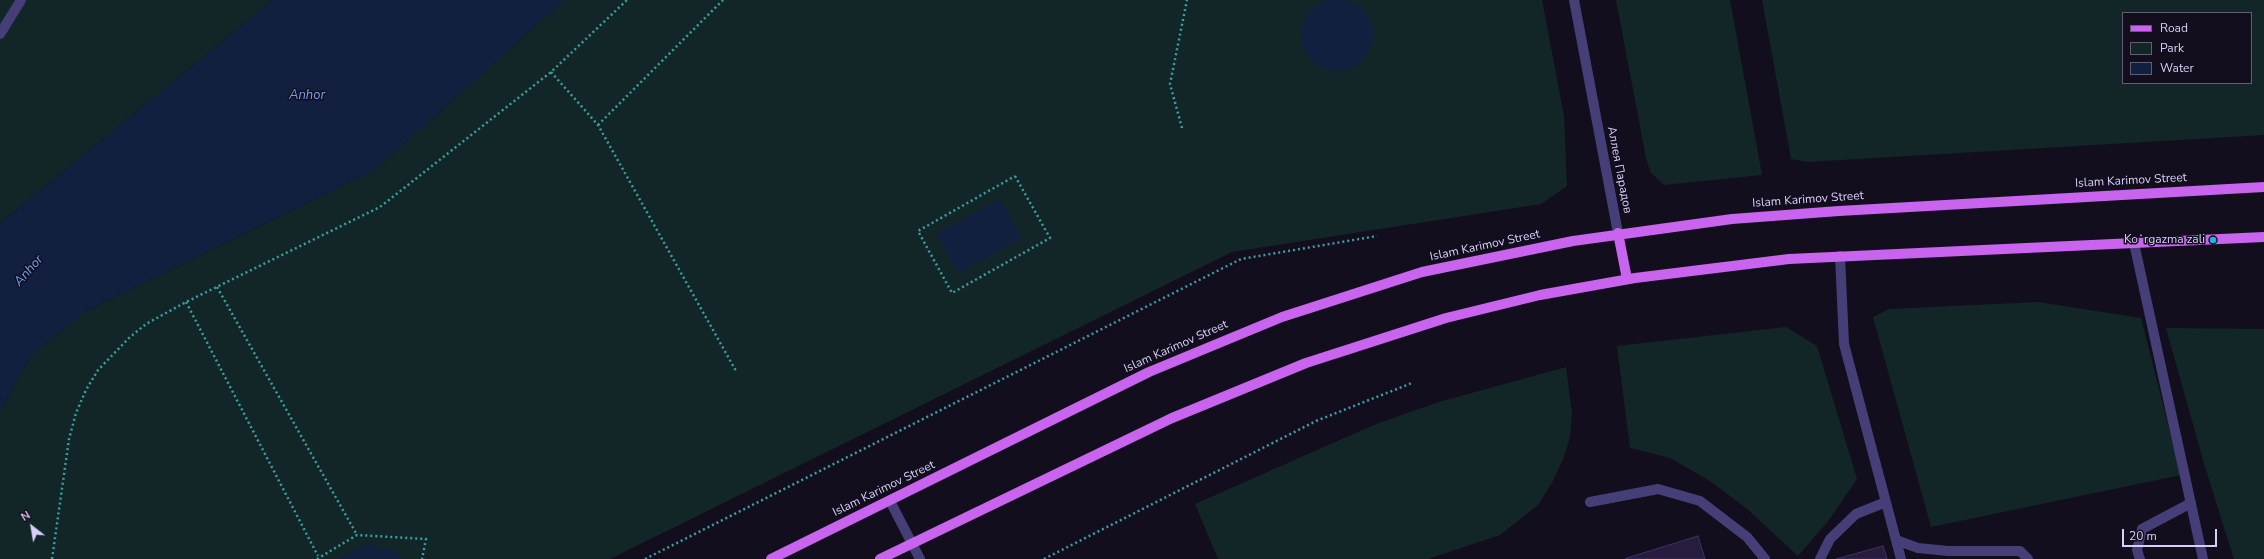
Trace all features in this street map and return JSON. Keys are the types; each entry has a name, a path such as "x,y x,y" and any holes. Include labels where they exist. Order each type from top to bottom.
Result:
{"main road":[{"name":"Islam Karimov Street","path":"771,559 1149,372 1282,317 1422,272 1522,251 1618,234 1701,222 1793,214 2264,187"},
{"path":"1618,234 1628,279"},
{"path":"880,559 1172,418 1306,363 1446,318 1540,295 1628,279 1736,265 1840,256 2264,237"}],"street":[{"path":"0,34 21,0"},
{"name":"Аллея Парадов","path":"1574,0 1618,234"},
{"path":"2134,243 2203,559"},
{"path":"1840,256 1844,344 1901,559"},
{"path":"1590,502 1658,490 1700,501 1747,537 1765,559"},
{"path":"890,501 920,559"},
{"path":"1820,559 1830,539 1856,514 1886,502"},
{"path":"2140,559 2137,550 2142,529 2191,504"},
{"path":"1896,540 1918,548 1948,551 2020,551 2028,559"}],"path":[{"path":"52,559 69,439 86,390 98,370 129,338 146,324 186,302 380,207 551,72 627,0"},
{"path":"598,125 723,0"},
{"path":"1182,128 1170,84 1187,0"},
{"path":"551,72 598,125 736,371"},
{"path":"1015,176 1033,207 1050,238 952,293 918,231 1015,176"},
{"path":"645,559 1241,260 1377,236"},
{"path":"217,287 358,535"},
{"path":"186,302 318,558 358,535 426,539 422,559"},
{"path":"1044,559 1316,421 1412,383"}],"green space":[{"path":"0,0 273,0 0,223"},
{"path":"564,0 1542,0 1564,116 1567,186 1541,204 1232,252 610,559 0,559 0,411 30,357 84,312 375,170"},
{"path":"1616,0 1730,0 1762,175 1664,185 1651,173 1646,158"},
{"path":"1762,0 2264,0 2264,135 1807,162 1791,159"},
{"path":"2038,302 2141,318 2181,475 1931,527 1873,317 1889,309"},
{"path":"1786,327 1817,346 1857,479 1829,520 1798,556 1746,508 1710,481 1670,458 1630,448 1617,346"},
{"path":"2166,328 2264,329 2264,559 2234,559 2205,467"},
{"path":"1566,367 1572,413 1570,437 1563,459 1552,483 1538,505 1500,535 1428,559 1218,559 1195,504 1376,424 1439,402"}],"water":[{"path":"1337,-1 1351,2 1363,9 1370,21 1373,35 1370,49 1363,61 1351,68 1337,71 1323,68 1311,61 1304,49 1301,35 1304,21 1311,9 1323,2"},
{"name":"Anhor","path":"273,0 564,0 375,170 84,312 30,357 0,411 0,223"},
{"path":"1000,199 1022,238 958,273 936,234"},
{"path":"372,542 377,550 386,548 394,550 402,559 339,559"}],"building":[{"path":"1698,536 1705,559 1625,559 1627,558"},
{"path":"1883,546 1887,559 1836,559"}],"place":[{"name":"Koʻrgazma zali","path":"2213,240"}]}
